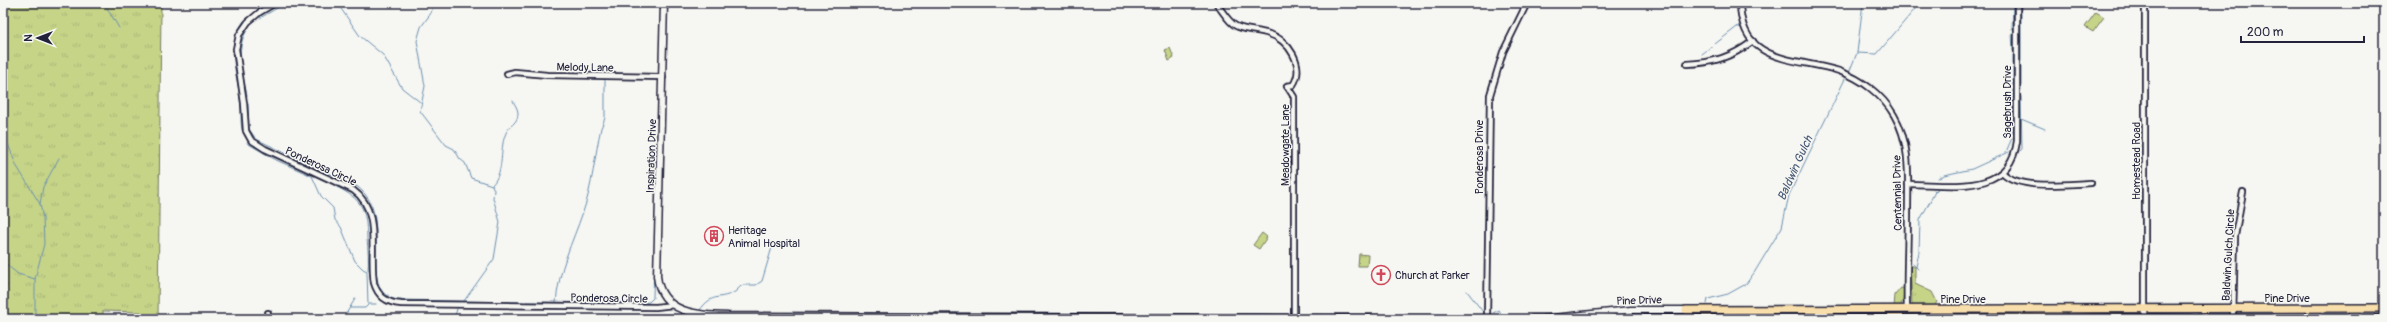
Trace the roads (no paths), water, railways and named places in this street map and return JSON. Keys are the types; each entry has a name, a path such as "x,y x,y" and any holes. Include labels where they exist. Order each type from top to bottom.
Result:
{"main road":[{"name":"Inspiration Drive","path":"664,3 657,274 660,291 673,305"},
{"path":"673,305 691,314 728,316 1162,319 1460,319"},
{"name":"Pine Drive","path":"1532,319 1620,311 1686,310 2384,308"},
{"path":"1683,319 1686,310"},
{"path":"1686,310 1690,319"},
{"name":"Centennial Drive","path":"1906,318 1907,310"},
{"name":"Pine Drive","path":"1646,319 1736,319"},
{"name":"Pine Drive","path":"1823,319 2191,319"},
{"name":"Pine Drive","path":"2200,319 2384,319"}],"street":[{"name":"Ponderosa Circle","path":"275,3 250,20 241,32 236,43 236,55 244,99 246,133 252,142 350,189 364,201 371,221 374,283 384,299 401,304 648,307 673,305"},
{"name":"Meadowgate Lane","path":"1216,3 1236,26 1279,38 1289,48 1297,64 1296,81 1293,85 1287,86 1294,97 1294,318"},
{"name":"Ponderosa Drive","path":"1487,319 1490,95 1503,52 1527,3"},
{"path":"1687,64 1708,62 1724,58 1739,51 1753,41 1745,25 1740,3"},
{"name":"Sagebrush Drive","path":"2003,173 2014,156 2017,141 2017,3"},
{"name":"Homestead Road","path":"2145,3 2145,319"},
{"name":"Centennial Drive","path":"1753,41 1778,58 1836,70 1858,80 1873,90 1890,109 1902,132 1907,151 1907,310"},
{"name":"Melody Lane","path":"507,74 515,72 547,75 663,77"},
{"path":"1908,184 1978,183 1992,180 2003,173 2008,178 2023,183 2091,183"},
{"name":"Baldwin Gulch Circle","path":"2233,319 2235,236 2243,192"},
{"path":"2287,309 2287,319"},
{"path":"268,313 268,319"}],"waterway":[{"path":"104,3 119,28"},
{"path":"257,9 265,3"},
{"path":"337,3 360,36 383,55 402,88 420,102"},
{"path":"434,3 431,13 421,27 417,41 425,86 420,111 446,145 454,149 460,159 465,163 471,178 492,185 494,190 493,198 500,222 494,259 464,301"},
{"path":"660,30 661,3"},
{"name":"Baldwin Gulch","path":"1850,70 1857,53 1863,3"},
{"path":"1857,53 1877,54 1920,3"},
{"path":"2012,29 2013,3"},
{"path":"2021,3 2021,61"},
{"path":"260,18 279,7"},
{"path":"242,130 241,103 235,69 234,49 238,30 244,21"},
{"path":"1739,25 1737,27 1740,27"},
{"path":"1702,54 1737,27"},
{"path":"247,30 243,38 240,54 247,96"},
{"path":"2012,33 2013,51"},
{"path":"2013,55 2013,64"},
{"path":"2021,66 2021,90"},
{"path":"2013,68 2013,85"},
{"path":"576,78 605,79"},
{"path":"556,302 566,256 589,192 601,128 605,118 605,79 638,79"},
{"name":"Baldwin Gulch","path":"1707,304 1708,299 1728,294 1746,284 1754,273 1782,227 1789,195 1845,79"},
{"path":"2013,90 2013,116"},
{"path":"2020,151 2022,149 2021,95"},
{"path":"492,185 501,166 504,137 518,116 518,110 513,101"},
{"path":"248,104 249,129 256,139 358,187 368,199 374,213 376,229 377,276 380,288 388,297 388,295"},
{"path":"2013,119 2013,134"},
{"path":"2021,119 2045,129"},
{"path":"3,131 16,165 40,204 43,218 44,244 35,279 35,319"},
{"path":"2006,152 2012,138"},
{"path":"247,143 276,160 312,176 321,196 333,208 335,220 341,227 355,261 367,271 368,305 365,308 350,308"},
{"path":"526,302 639,303 649,302 653,298 657,151"},
{"path":"1940,178 1944,175 1972,169 2009,152"},
{"path":"40,204 43,187 59,158"},
{"path":"335,186 352,196 364,212 366,220 368,270"},
{"path":"1934,190 1936,192 1938,190"},
{"path":"1916,267 1919,252 1920,220 1936,190"},
{"path":"700,310 708,301 712,299 733,293 743,285 756,285 762,281 773,244"},
{"path":"3,262 18,274 35,279"},
{"path":"1913,264 1918,269"},
{"path":"1467,291 1483,312"},
{"path":"388,297 397,300 523,302"},
{"path":"343,319 355,299"},
{"path":"369,304 376,304"},
{"path":"454,319 457,309"},
{"path":"1493,313 1499,310 1503,317"}],"place":[{"name":"Heritage Animal Hospital","path":"714,236"},
{"name":"Church at Parker","path":"1381,275"}]}
